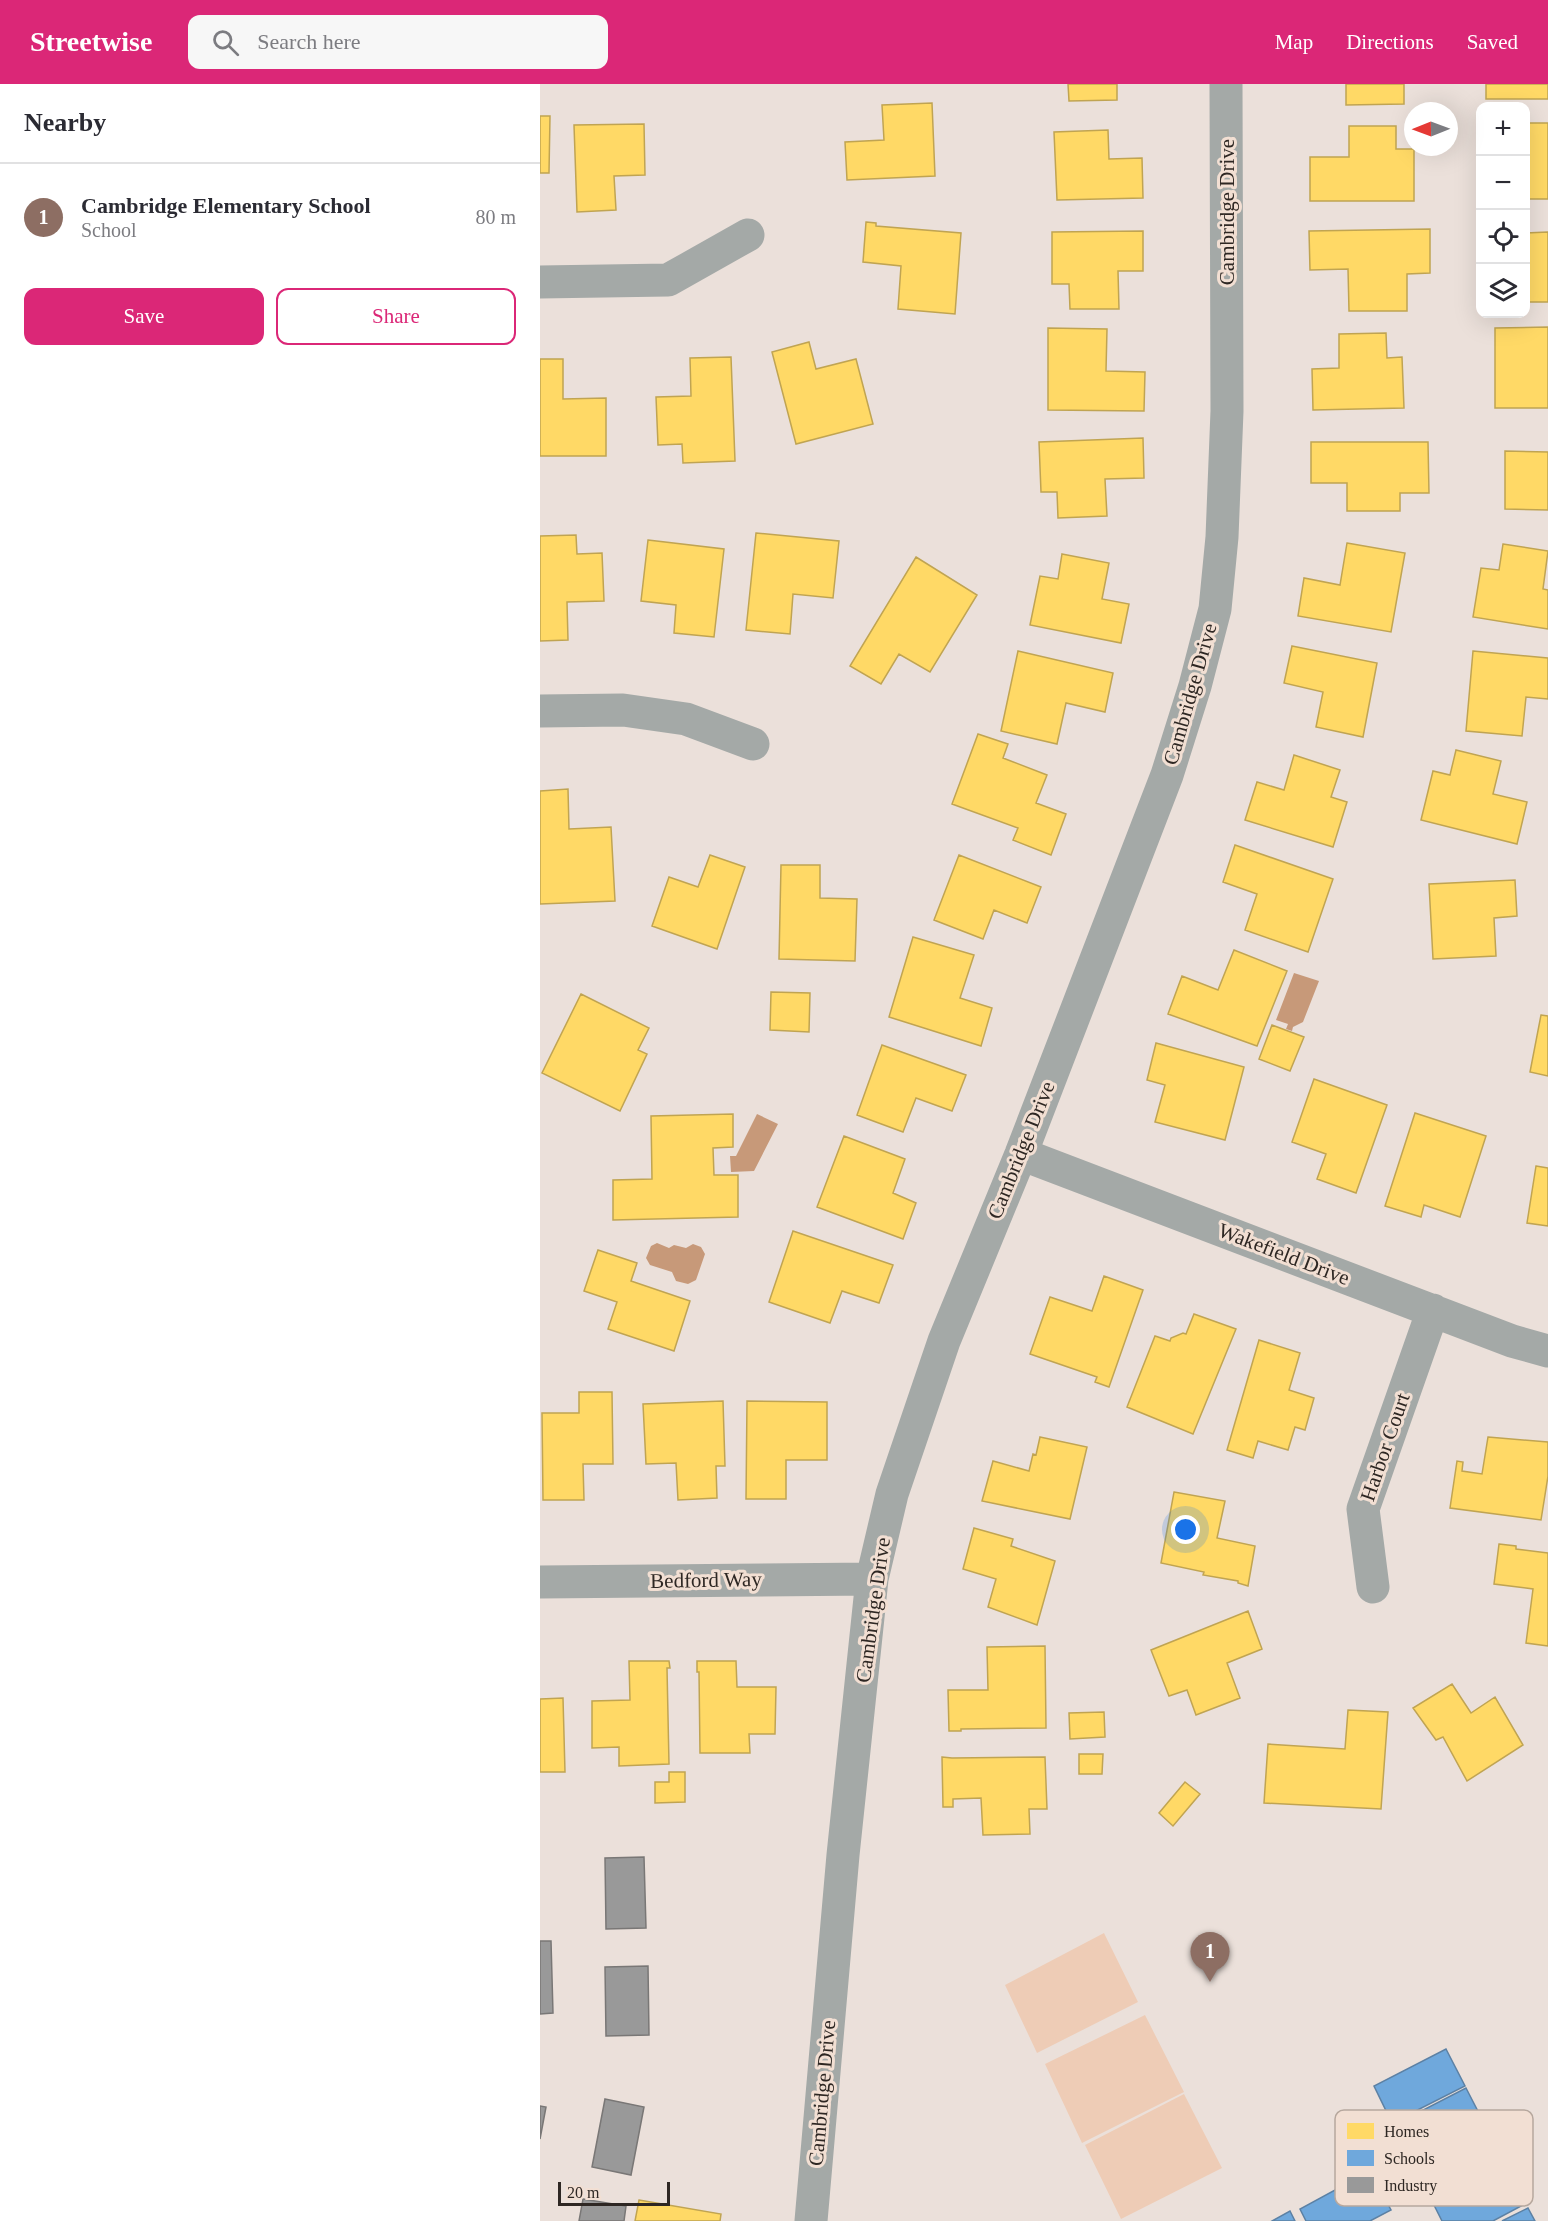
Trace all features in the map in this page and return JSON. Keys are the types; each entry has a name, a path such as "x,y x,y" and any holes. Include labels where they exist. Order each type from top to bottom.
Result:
{"street":[{"name":"Cambridge Drive","path":"811,2221 842,1867 872,1579 892,1494 944,1341 1021,1154 1167,775 1195,686 1215,609 1222,537 1227,411 1226,84"},
{"path":"540,282 668,280 747,235"},
{"path":"540,711 623,710 687,719 753,744"},
{"name":"Wakefield Drive","path":"1021,1154 1512,1341 1548,1351"},
{"name":"Harbor Court","path":"1373,1587 1363,1509 1433,1310"},
{"name":"Bedford Way","path":"540,1582 872,1579"}],"shaded area":[{"path":"1294,973 1319,981 1303,1022 1293,1027 1292,1031 1286,1029 1288,1024 1276,1020"},
{"path":"757,1114 778,1124 754,1171 731,1172 730,1156 736,1156"},
{"path":"657,1243 669,1248 674,1245 686,1248 693,1244 701,1247 705,1254 696,1280 688,1284 676,1281 672,1272 650,1265 646,1258 651,1246"},
{"path":"1104,1933 1138,2002 1037,2053 1005,1985"},
{"path":"1145,2015 1184,2092 1082,2143 1045,2064"},
{"path":"1184,2094 1222,2168 1121,2219 1085,2145"}],"building: Homes":[{"path":"1068,84 1117,84 1117,100 1069,101"},
{"path":"1346,84 1404,84 1404,104 1346,105"},
{"path":"1486,84 1548,84 1548,99 1486,99"},
{"path":"932,103 935,176 847,180 845,142 884,140 882,105"},
{"path":"540,116 550,116 549,173 540,173"},
{"path":"1530,123 1548,123 1548,199 1530,199"},
{"path":"644,124 645,175 614,176 616,210 577,212 574,125"},
{"path":"1349,126 1396,126 1396,149 1404,149 1404,156 1414,156 1414,201 1310,201 1310,157 1349,157"},
{"path":"1108,130 1109,159 1142,158 1143,198 1057,200 1054,132"},
{"path":"866,222 876,223 876,226 961,233 955,314 898,309 901,266 863,262"},
{"path":"1430,229 1430,273 1407,274 1407,311 1349,311 1348,269 1310,270 1309,231"},
{"path":"1143,231 1143,271 1118,271 1119,309 1070,309 1069,284 1052,284 1052,232"},
{"path":"1548,232 1548,302 1530,302 1530,233"},
{"path":"1548,327 1548,408 1495,408 1495,328"},
{"path":"1048,328 1107,329 1106,371 1145,372 1144,411 1048,410"},
{"path":"1386,333 1387,358 1402,357 1404,408 1313,410 1312,369 1339,368 1339,334"},
{"path":"809,342 816,369 856,359 873,424 796,444 772,352"},
{"path":"731,357 735,461 683,463 682,444 658,445 656,397 691,396 690,358"},
{"path":"540,359 563,359 563,399 606,398 606,456 540,456"},
{"path":"1143,438 1144,478 1105,479 1107,516 1058,518 1057,492 1041,492 1039,442"},
{"path":"1311,442 1428,442 1429,493 1400,493 1400,511 1347,511 1347,483 1311,483"},
{"path":"1505,451 1548,452 1548,510 1505,509"},
{"path":"756,533 839,541 833,598 793,594 790,634 746,630"},
{"path":"576,535 577,554 602,553 604,601 567,602 568,640 540,641 540,536"},
{"path":"648,540 724,549 714,637 674,633 676,605 641,601"},
{"path":"1347,543 1405,553 1391,632 1298,616 1304,578 1340,585"},
{"path":"1503,544 1548,551 1543,589 1548,590 1548,629 1473,617 1481,568 1499,570"},
{"path":"1062,554 1109,563 1102,599 1129,604 1121,643 1030,625 1040,576 1058,579"},
{"path":"916,557 977,595 930,672 899,654 881,684 850,666"},
{"path":"1292,646 1377,663 1363,737 1316,727 1323,692 1284,683"},
{"path":"1018,651 1113,673 1105,712 1066,703 1057,744 1001,731"},
{"path":"1473,651 1548,658 1548,699 1526,697 1522,736 1466,731"},
{"path":"978,734 1008,744 1003,758 1047,775 1036,803 1066,814 1051,855 1013,840 1018,828 952,804"},
{"path":"1456,750 1501,761 1493,794 1527,802 1517,844 1421,820 1433,771 1450,775"},
{"path":"1294,755 1340,770 1331,797 1347,802 1333,847 1245,820 1257,782 1284,790"},
{"path":"568,789 569,829 611,827 615,901 540,904 540,791"},
{"path":"1235,845 1333,879 1308,952 1245,930 1257,894 1223,882"},
{"path":"710,855 745,867 717,949 652,926 669,877 698,887"},
{"path":"959,855 1041,887 1027,923 994,910 983,939 934,920"},
{"path":"781,865 820,865 820,898 857,899 855,961 779,959"},
{"path":"1515,880 1517,916 1494,918 1496,956 1433,959 1429,884"},
{"path":"913,937 974,955 960,998 992,1008 981,1046 889,1017"},
{"path":"1234,950 1287,971 1257,1046 1168,1014 1182,976 1218,990"},
{"path":"771,992 810,993 809,1032 770,1030"},
{"path":"581,994 649,1028 638,1050 647,1054 620,1111 542,1073"},
{"path":"1541,1015 1548,1016 1548,1076 1530,1072"},
{"path":"1272,1025 1304,1037 1290,1071 1259,1059"},
{"path":"1156,1043 1244,1067 1225,1140 1155,1122 1165,1085 1147,1080"},
{"path":"882,1045 966,1075 952,1111 916,1098 903,1132 857,1115"},
{"path":"1314,1079 1387,1105 1356,1193 1317,1179 1326,1154 1292,1142"},
{"path":"1415,1113 1486,1136 1460,1217 1424,1205 1421,1217 1385,1206"},
{"path":"733,1114 733,1147 713,1148 714,1175 738,1175 738,1217 613,1220 613,1180 652,1179 651,1116"},
{"path":"844,1136 905,1159 893,1193 916,1203 903,1239 817,1207"},
{"path":"1536,1166 1548,1168 1548,1226 1527,1223"},
{"path":"793,1231 893,1265 879,1303 842,1291 830,1323 769,1302"},
{"path":"598,1250 637,1263 631,1281 690,1301 674,1351 608,1329 617,1302 584,1291"},
{"path":"1104,1276 1143,1290 1109,1387 1095,1382 1097,1377 1030,1354 1050,1297 1092,1311"},
{"path":"1194,1314 1236,1329 1193,1434 1127,1407 1155,1336 1170,1341 1171,1338 1186,1334"},
{"path":"1259,1340 1300,1353 1289,1390 1314,1398 1305,1430 1295,1427 1288,1450 1258,1441 1253,1458 1227,1450"},
{"path":"579,1392 612,1392 613,1464 583,1464 584,1500 543,1500 542,1413 579,1413"},
{"path":"723,1401 725,1466 716,1466 717,1498 678,1500 676,1463 646,1464 643,1404"},
{"path":"747,1401 827,1402 827,1460 786,1460 786,1499 746,1499"},
{"path":"1040,1437 1087,1447 1070,1519 982,1501 993,1461 1029,1471"},
{"path":"1488,1437 1548,1442 1548,1476 1541,1520 1450,1508 1457,1461 1463,1462 1462,1471 1482,1474"},
{"path":"1174,1492 1225,1501 1217,1538 1255,1546 1248,1586 1238,1581 1203,1575 1204,1572 1161,1563"},
{"path":"974,1528 1013,1539 1011,1546 1055,1561 1037,1625 988,1607 996,1579 963,1569"},
{"path":"1499,1544 1516,1546 1516,1549 1548,1553 1548,1646 1526,1643 1533,1589 1494,1584"},
{"path":"1248,1611 1262,1649 1227,1663 1240,1698 1196,1715 1187,1690 1169,1696 1151,1650"},
{"path":"1045,1646 1046,1728 949,1731 948,1690 988,1690 987,1647"},
{"path":"629,1661 669,1661 670,1668 667,1668 669,1764 619,1766 619,1747 592,1748 592,1701 630,1700"},
{"path":"697,1661 736,1661 737,1687 776,1687 775,1734 749,1734 750,1753 700,1753"},
{"path":"1452,1684 1471,1713 1495,1697 1523,1745 1467,1781 1443,1737 1436,1740 1413,1708"},
{"path":"563,1698 565,1772 540,1772 540,1699"},
{"path":"1348,1710 1388,1712 1381,1809 1264,1803 1268,1744 1345,1749"},
{"path":"1104,1712 1105,1737 1070,1739 1069,1713"},
{"path":"1079,1754 1103,1754 1102,1774 1079,1774"},
{"path":"942,1757 1045,1757 1047,1809 1029,1809 1030,1834 983,1835 981,1798 953,1799 953,1807 943,1807"},
{"path":"669,1772 685,1772 685,1802 655,1803 655,1782 669,1782"},
{"path":"1185,1782 1200,1794 1173,1826 1159,1813"},
{"path":"639,2200 721,2214 720,2221 635,2221"}],"building: Schools":[{"path":"1446,2049 1465,2086 1418,2110 1386,2110 1374,2086"},
{"path":"1466,2088 1477,2110 1423,2110"},
{"path":"1335,2190 1335,2206 1389,2206 1391,2210 1370,2221 1306,2221 1300,2209"},
{"path":"1434,2206 1521,2206 1493,2221 1442,2221"},
{"path":"1528,2208 1535,2221 1502,2221"},
{"path":"1290,2211 1295,2221 1272,2221"}],"building: Industry":[{"path":"644,1857 646,1928 606,1929 605,1858"},
{"path":"540,1941 551,1941 553,2013 540,2014"},
{"path":"648,1966 649,2035 606,2036 605,1967"},
{"path":"605,2099 644,2107 631,2175 592,2167"},
{"path":"540,2106 546,2107 540,2139"},
{"path":"583,2199 626,2206 624,2221 579,2221"}],"place":[{"name":"Cambridge Elementary School","path":"1210,1982"}]}
